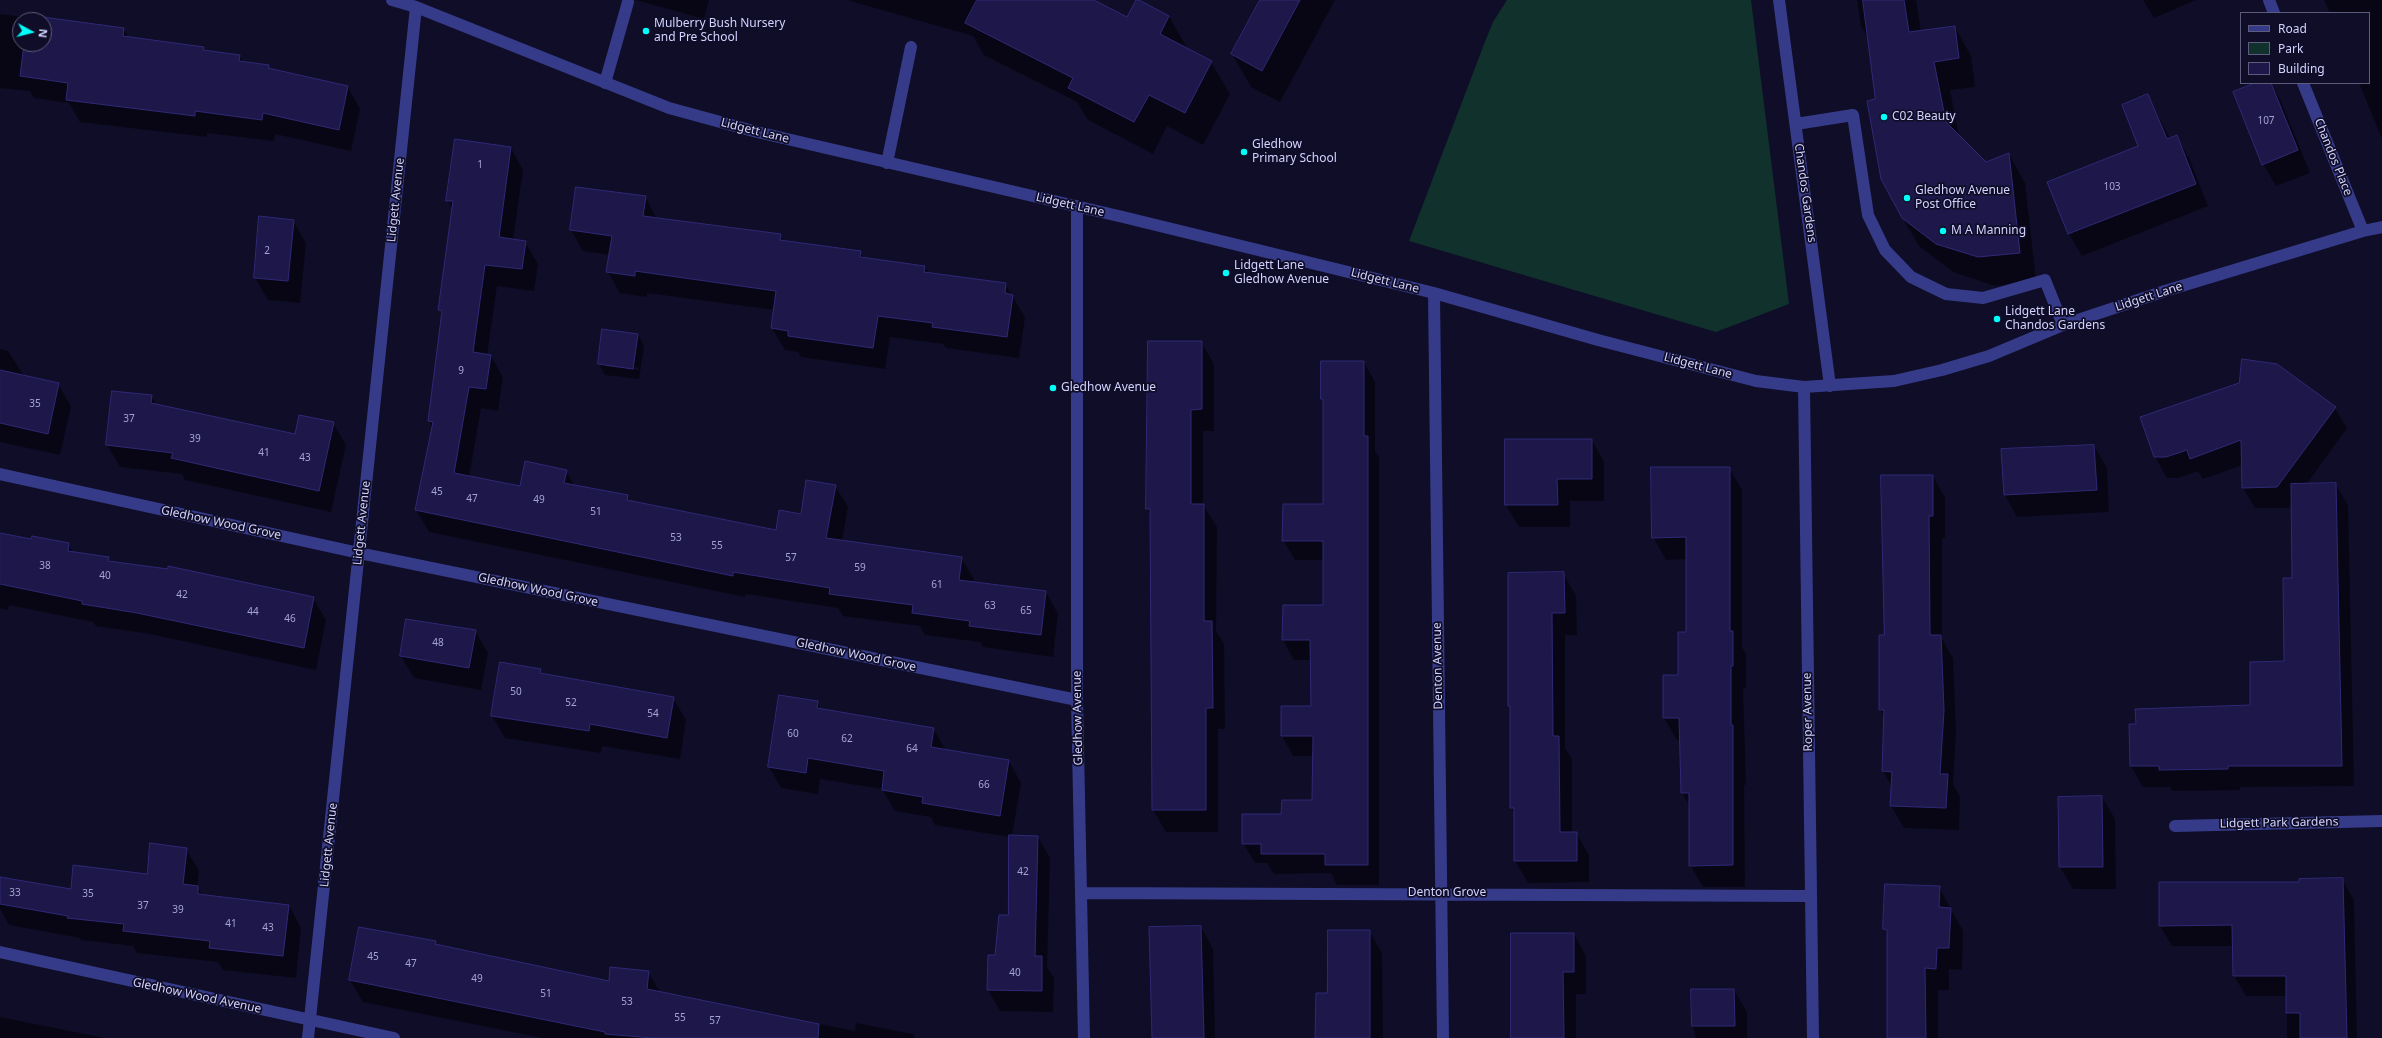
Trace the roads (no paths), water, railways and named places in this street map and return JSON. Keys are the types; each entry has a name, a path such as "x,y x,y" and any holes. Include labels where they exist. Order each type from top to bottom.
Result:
{"street":[{"name":"Lidgett Lane","path":"392,0 416,7 669,108 757,132 1077,206 1434,293 1598,340 1756,381 1804,387 1894,381 1942,370 1988,356 2063,325 2165,291 2363,231 2382,227"},
{"name":"Chandos Gardens","path":"1779,0 1830,386"},
{"path":"2269,0 2274,12"},
{"path":"605,83 628,2"},
{"name":"Lidgett Avenue","path":"308,1038 416,7"},
{"path":"887,163 911,47"},
{"name":"Chandos Place","path":"2303,84 2363,231"},
{"path":"1796,124 1853,115 1868,215 1885,250 1911,277 1946,294 1983,298 2045,280 2063,325"},
{"name":"Gledhow Avenue","path":"1077,206 1077,700 1084,1038"},
{"name":"Denton Avenue","path":"1434,293 1443,1038"},
{"name":"Roper Avenue","path":"1804,387 1813,1038"},
{"name":"Gledhow Wood Grove","path":"0,474 359,553 1077,700"},
{"name":"Lidgett Park Gardens","path":"2175,826 2382,821"},
{"name":"Denton Grove","path":"1082,893 1441,893 1811,896"},
{"name":"Gledhow Wood Avenue","path":"0,952 394,1038"}],"place":[{"name":"Mulberry Bush Nursery and Pre School","path":"646,31"},
{"name":"C02 Beauty","path":"1884,117"},
{"name":"Gledhow Primary School","path":"1244,152"},
{"name":"Gledhow Avenue Post Office","path":"1907,198"},
{"name":"M A Manning","path":"1943,231"},
{"name":"Lidgett Lane Gledhow Avenue","path":"1226,273"},
{"name":"Lidgett Lane Chandos Gardens","path":"1997,319"},
{"name":"Gledhow Avenue","path":"1053,388"}]}
